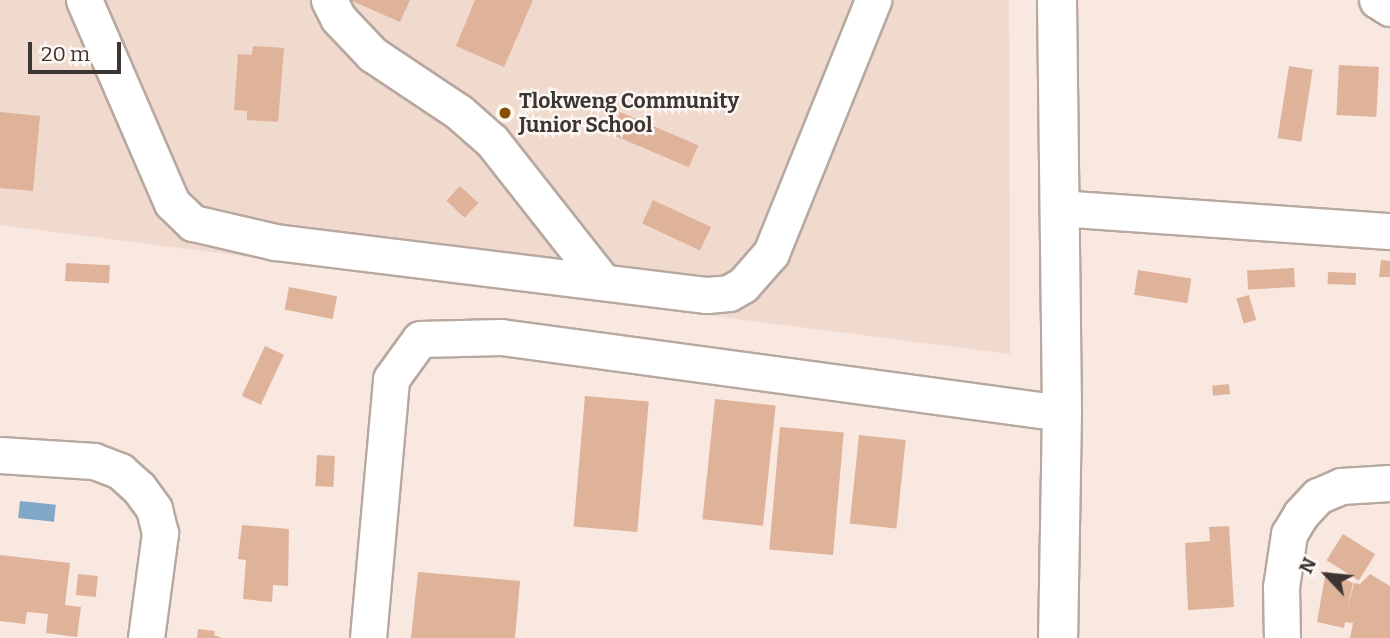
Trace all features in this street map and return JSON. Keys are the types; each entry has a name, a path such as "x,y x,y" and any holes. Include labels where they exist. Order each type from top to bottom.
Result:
{"street":[{"path":"84,0 172,204 193,223 275,242 707,295 729,293 758,272 771,253 873,0"},
{"path":"329,0 338,19 372,54 459,112 492,141 602,281"},
{"path":"1057,0 1062,413 1058,638"},
{"path":"1377,0 1390,8"},
{"path":"1058,208 1390,231"},
{"path":"368,638 391,379 420,339 501,337 1062,413"},
{"path":"0,455 94,461 120,471 139,488 154,509 160,533 146,638"},
{"path":"1282,638 1282,587 1289,534 1301,514 1318,496 1341,486 1390,483"}],"shaded area":[{"name":"Tlokweng Community Junior School","path":"0,0 1009,0 1010,354 0,225"}],"water":[{"path":"20,501 56,505 54,522 18,518"}],"building":[{"path":"350,0 410,0 400,22"},
{"path":"475,0 533,0 504,67 456,46"},
{"path":"253,46 284,48 278,122 247,120 247,111 234,110 238,54 252,55"},
{"path":"1339,65 1379,67 1376,117 1336,115"},
{"path":"1289,66 1313,70 1301,142 1278,138"},
{"path":"0,112 40,116 33,191 0,188"},
{"path":"620,112 698,145 689,167 611,134"},
{"path":"460,186 478,203 465,218 446,201"},
{"path":"653,200 711,227 700,251 642,224"},
{"path":"1381,260 1390,261 1390,277 1379,277"},
{"path":"66,263 110,265 109,283 65,281"},
{"path":"1294,268 1295,287 1248,289 1247,270"},
{"path":"1138,270 1191,278 1187,303 1134,295"},
{"path":"1328,272 1356,273 1356,285 1328,284"},
{"path":"289,287 337,296 333,319 285,310"},
{"path":"1249,295 1256,320 1244,324 1237,299"},
{"path":"265,346 284,355 261,405 242,396"},
{"path":"1229,384 1230,394 1213,396 1212,386"},
{"path":"585,396 649,402 637,532 574,527"},
{"path":"715,399 776,405 763,526 702,519"},
{"path":"780,427 844,433 833,555 769,550"},
{"path":"859,435 906,440 896,528 850,524"},
{"path":"317,455 335,456 333,487 315,486"},
{"path":"242,525 289,529 288,586 273,585 272,602 243,599 246,560 238,559"},
{"path":"1229,526 1234,607 1188,610 1185,543 1210,541 1209,527"},
{"path":"1343,534 1375,554 1359,580 1327,560"},
{"path":"0,555 70,563 65,605 81,607 77,637 46,633 48,614 27,612 25,624 0,621"},
{"path":"1326,571 1353,583 1347,611 1354,583 1360,584 1370,574 1390,586 1390,638 1350,638 1353,623 1345,622 1344,628 1317,622"},
{"path":"418,572 520,581 515,638 411,638"},
{"path":"78,574 98,576 96,597 76,595"},
{"path":"198,629 215,631 214,635 222,638 197,638"}],"place":[{"name":"Tlokweng Community Junior School","path":"505,113"}]}
